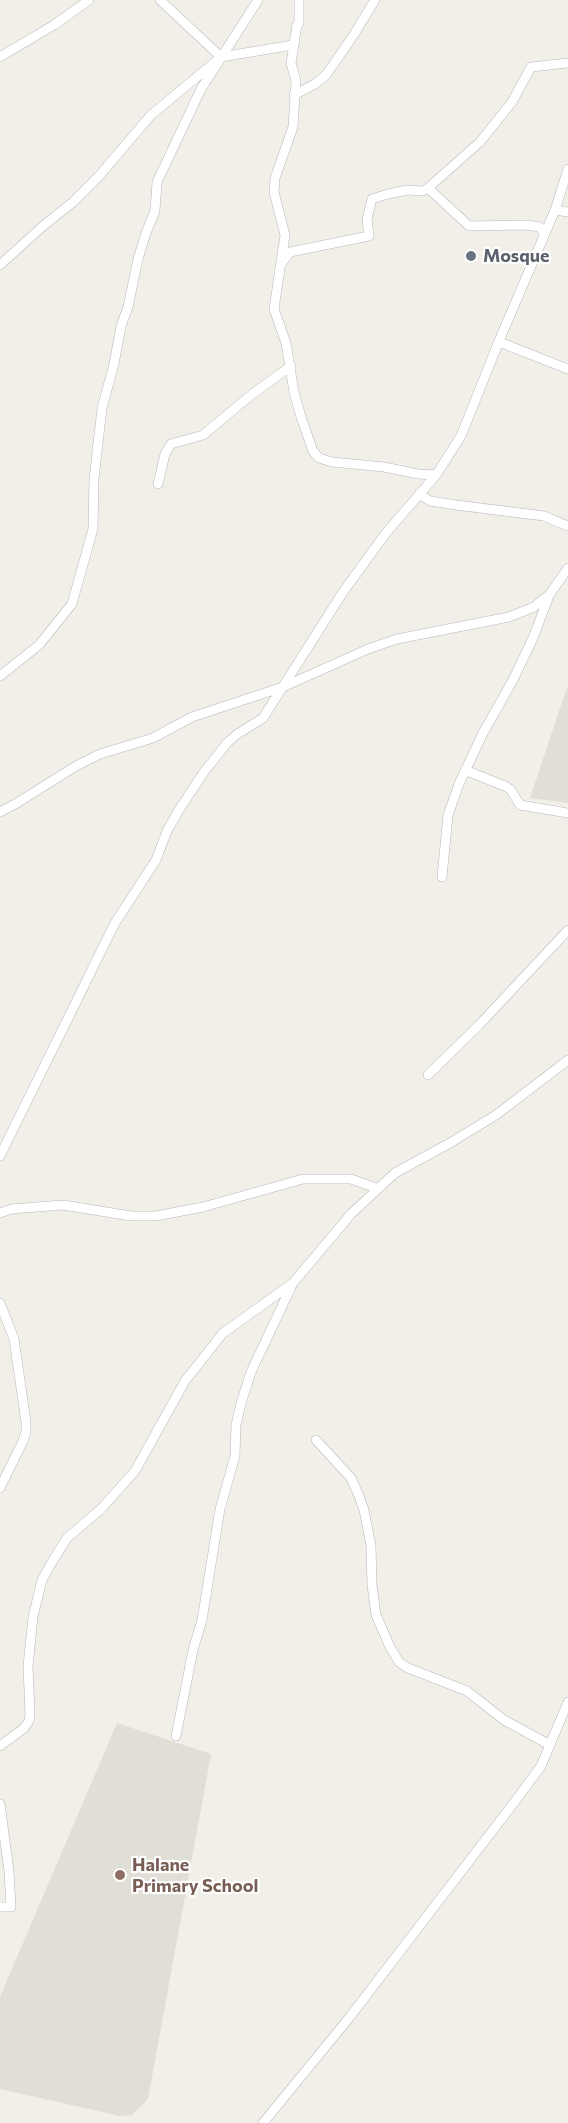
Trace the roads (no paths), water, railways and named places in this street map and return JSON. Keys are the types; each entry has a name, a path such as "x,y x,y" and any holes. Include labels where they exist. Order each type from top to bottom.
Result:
{"street":[{"path":"0,57 54,26 89,0"},
{"path":"160,0 221,57"},
{"path":"0,676 39,645 72,604 93,529 94,479 102,408 138,259 155,210 157,182 201,89 258,0"},
{"path":"299,0 299,23 291,63 296,81 293,127 275,178 274,192 285,235 274,309 286,343 294,392 301,417 313,451 319,458 332,462 436,475"},
{"path":"294,95 315,84 326,75 375,0"},
{"path":"0,265 73,202 99,176 151,115 221,57 293,45"},
{"path":"282,262 290,252 369,236 367,219 372,199 407,190 423,191 428,188 480,142 513,102 531,67 568,63"},
{"path":"0,1156 115,923 156,860 167,831 179,810 204,772 227,743 263,718 343,592 386,533 436,475 461,436 498,342 555,210 568,169"},
{"path":"428,188 469,226 526,225 540,227 544,234"},
{"path":"555,210 568,212"},
{"path":"498,342 568,369"},
{"path":"158,484 165,454 171,444 203,435 291,366"},
{"path":"419,494 430,501 447,504 544,516 568,526"},
{"path":"0,812 100,754 153,738 192,717 284,687 368,649 397,639 509,617 534,607 549,594 568,568"},
{"path":"441,877 448,815 465,770 513,680 533,638 549,594"},
{"path":"465,770 507,787 520,805 568,813"},
{"path":"428,1075 480,1024 568,930"},
{"path":"0,1746 24,1728 29,1721 28,1666 33,1617 42,1580 51,1562 67,1538 101,1509 135,1472 186,1381 223,1333 293,1282 376,1188 395,1173 496,1115 568,1060"},
{"path":"0,1213 11,1209 63,1205 130,1216 156,1216 203,1207 303,1179 351,1179 376,1188"},
{"path":"177,1736 193,1650 202,1620 220,1509 235,1456 236,1425 241,1403 251,1372 293,1282"},
{"path":"0,1303 14,1339 26,1422 23,1441 0,1488"},
{"path":"316,1440 351,1479 359,1496 371,1546 372,1586 376,1615 399,1662 408,1668 467,1691 504,1720 550,1745"},
{"path":"263,2123 349,2018 476,1855 541,1766 568,1702"},
{"path":"0,1804 9,1871 11,1907 0,1907"}],"place":[{"name":"Mosque","path":"471,256"},
{"name":"Halane Primary School","path":"120,1875"}]}
